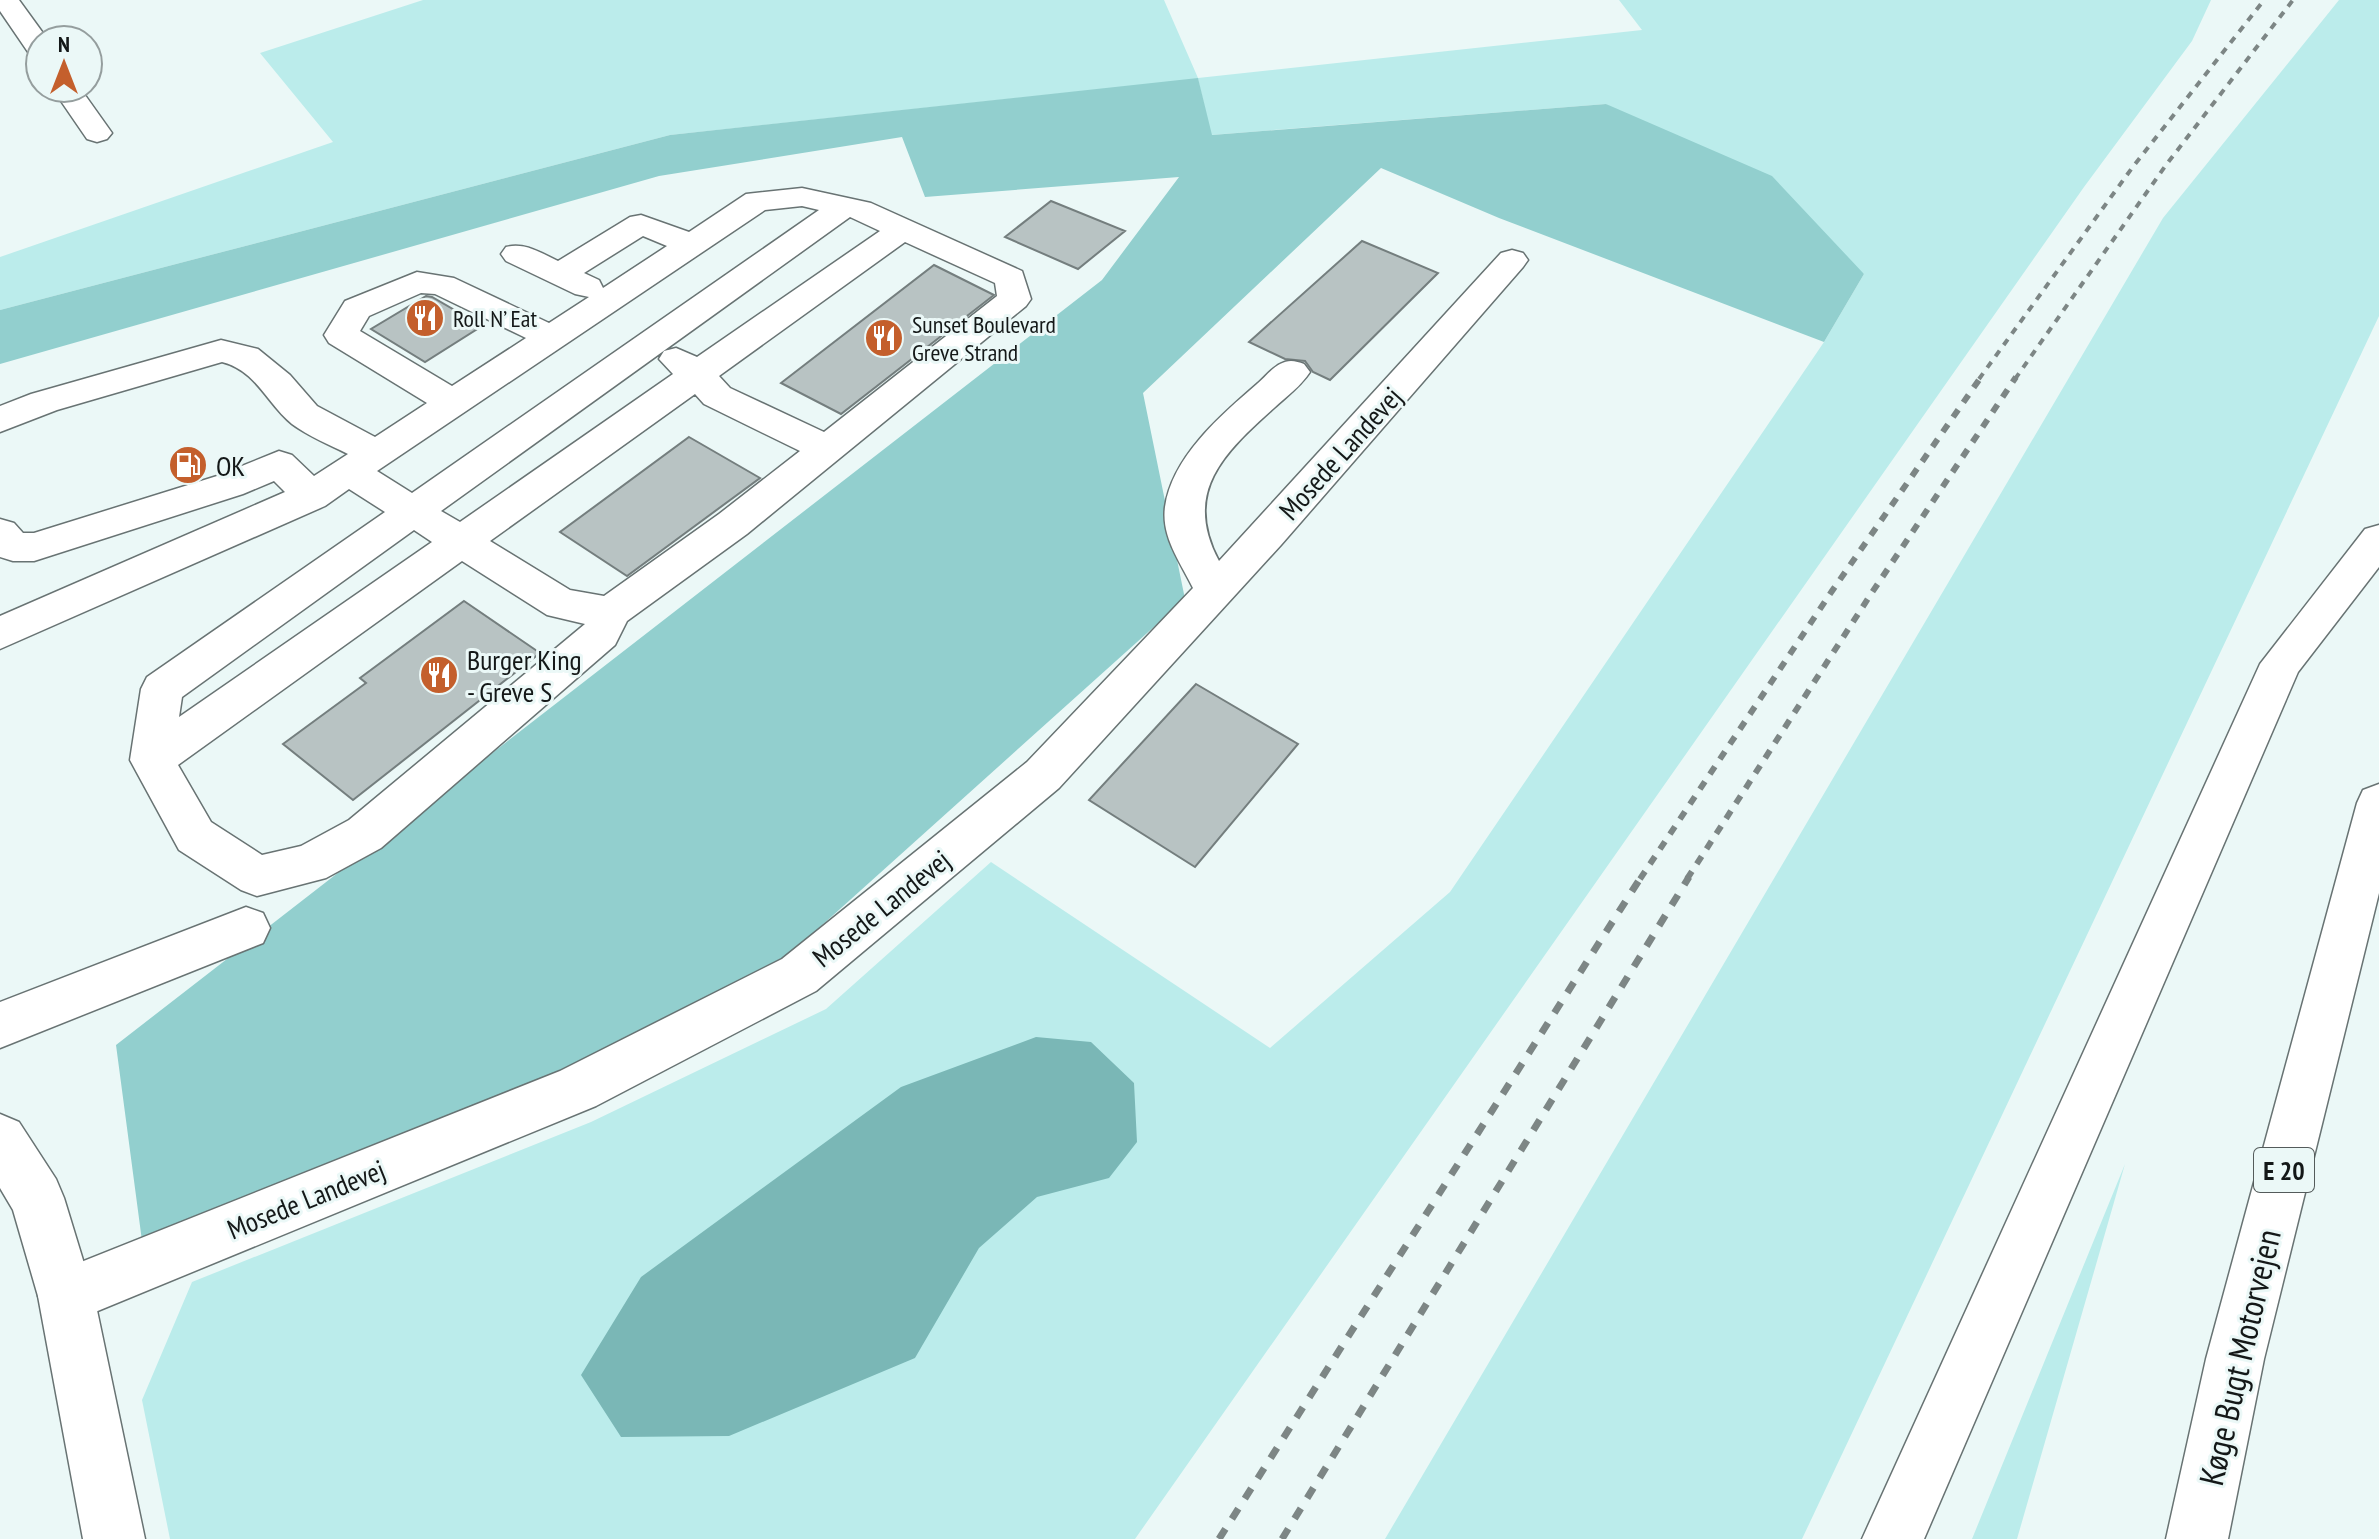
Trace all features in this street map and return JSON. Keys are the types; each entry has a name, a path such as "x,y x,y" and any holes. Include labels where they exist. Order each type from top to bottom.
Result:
{"main road":[{"path":"6,0 24,26"},
{"path":"77,104 97,133"},
{"path":"0,633 312,496 757,201 802,197 845,206 1010,278 1014,299 733,524 610,612 601,634 365,834 310,864 257,876 195,836 152,760 162,689 845,206"},
{"path":"560,274 641,224 691,244"},
{"path":"152,760 903,229"},
{"path":"517,254 560,274 698,375 717,396 827,449"},
{"name":"Mosede Landevej","path":"66,1296 578,1089 799,975 1043,775 1214,591 1512,260"},
{"path":"453,403 341,335 357,309 417,282 442,285 551,337"},
{"path":"0,420 44,402 221,351 246,357 278,383 304,415 363,463 410,511 561,604 610,612"},
{"path":"1214,591 1185,529 1186,499 1202,462 1292,372"},
{"path":"0,533 13,547 34,547 230,485 279,464 312,496"},
{"path":"1893,1539 2281,664 2379,539"},
{"name":"Køge Bugt Motorvejen","path":"2197,1539 2235,1359 2379,803"},
{"path":"0,1025 246,928"},
{"path":"0,1140 37,1198 66,1296 114,1539"}],"shaded area":[{"path":"423,0 1164,0 1198,78 1642,30 1619,0 2211,0 2192,41 2084,187 1135,1539 170,1539 142,1400 192,1282 591,1122 826,1009 991,862 1270,1048 1450,892 1824,342 1864,274 1606,104 1211,135 1198,79 670,135 0,310 0,257 333,142 260,53"},
{"path":"2339,0 2379,0 2379,316 1802,1539 1385,1539 2163,218"},
{"path":"1198,78 1212,135 1606,104 1772,176 1864,274 1824,342 1499,218 1381,168 1143,393 1185,599 791,953 585,1065 142,1241 116,1045 1102,280 1179,177 925,197 902,137 659,176 0,364 0,310 670,135"},
{"path":"1036,1037 1091,1042 1134,1083 1137,1142 1109,1178 1037,1197 979,1248 915,1358 729,1436 621,1437 581,1375 641,1277 901,1087"},
{"path":"2125,1164 2017,1539 1972,1539"}],"building":[{"path":"1051,201 1125,231 1078,269 1005,237"},
{"path":"1362,241 1438,273 1330,380 1313,372 1305,361 1285,359 1249,342"},
{"path":"934,265 994,295 841,414 781,383"},
{"path":"426,296 482,326 425,362 371,329"},
{"path":"689,437 760,478 627,576 560,532"},
{"path":"464,601 540,653 353,800 283,744 366,683 360,678"},
{"path":"1196,684 1298,744 1195,867 1089,800"}],"railway":[{"path":"1979,379 2132,168 2264,0"},
{"path":"2015,379 2166,165 2293,0"},
{"path":"1640,879 1832,591 1981,377"},
{"path":"1687,879 2016,377"},
{"path":"1219,1539 1641,877"},
{"path":"1282,1539 1689,877"}],"place":[{"name":"Roll N’ Eat","path":"425,318"},
{"name":"Sunset Boulevard Greve Strand","path":"884,338"},
{"name":"OK","path":"188,465"},
{"name":"Burger King - Greve S","path":"439,675"}]}
